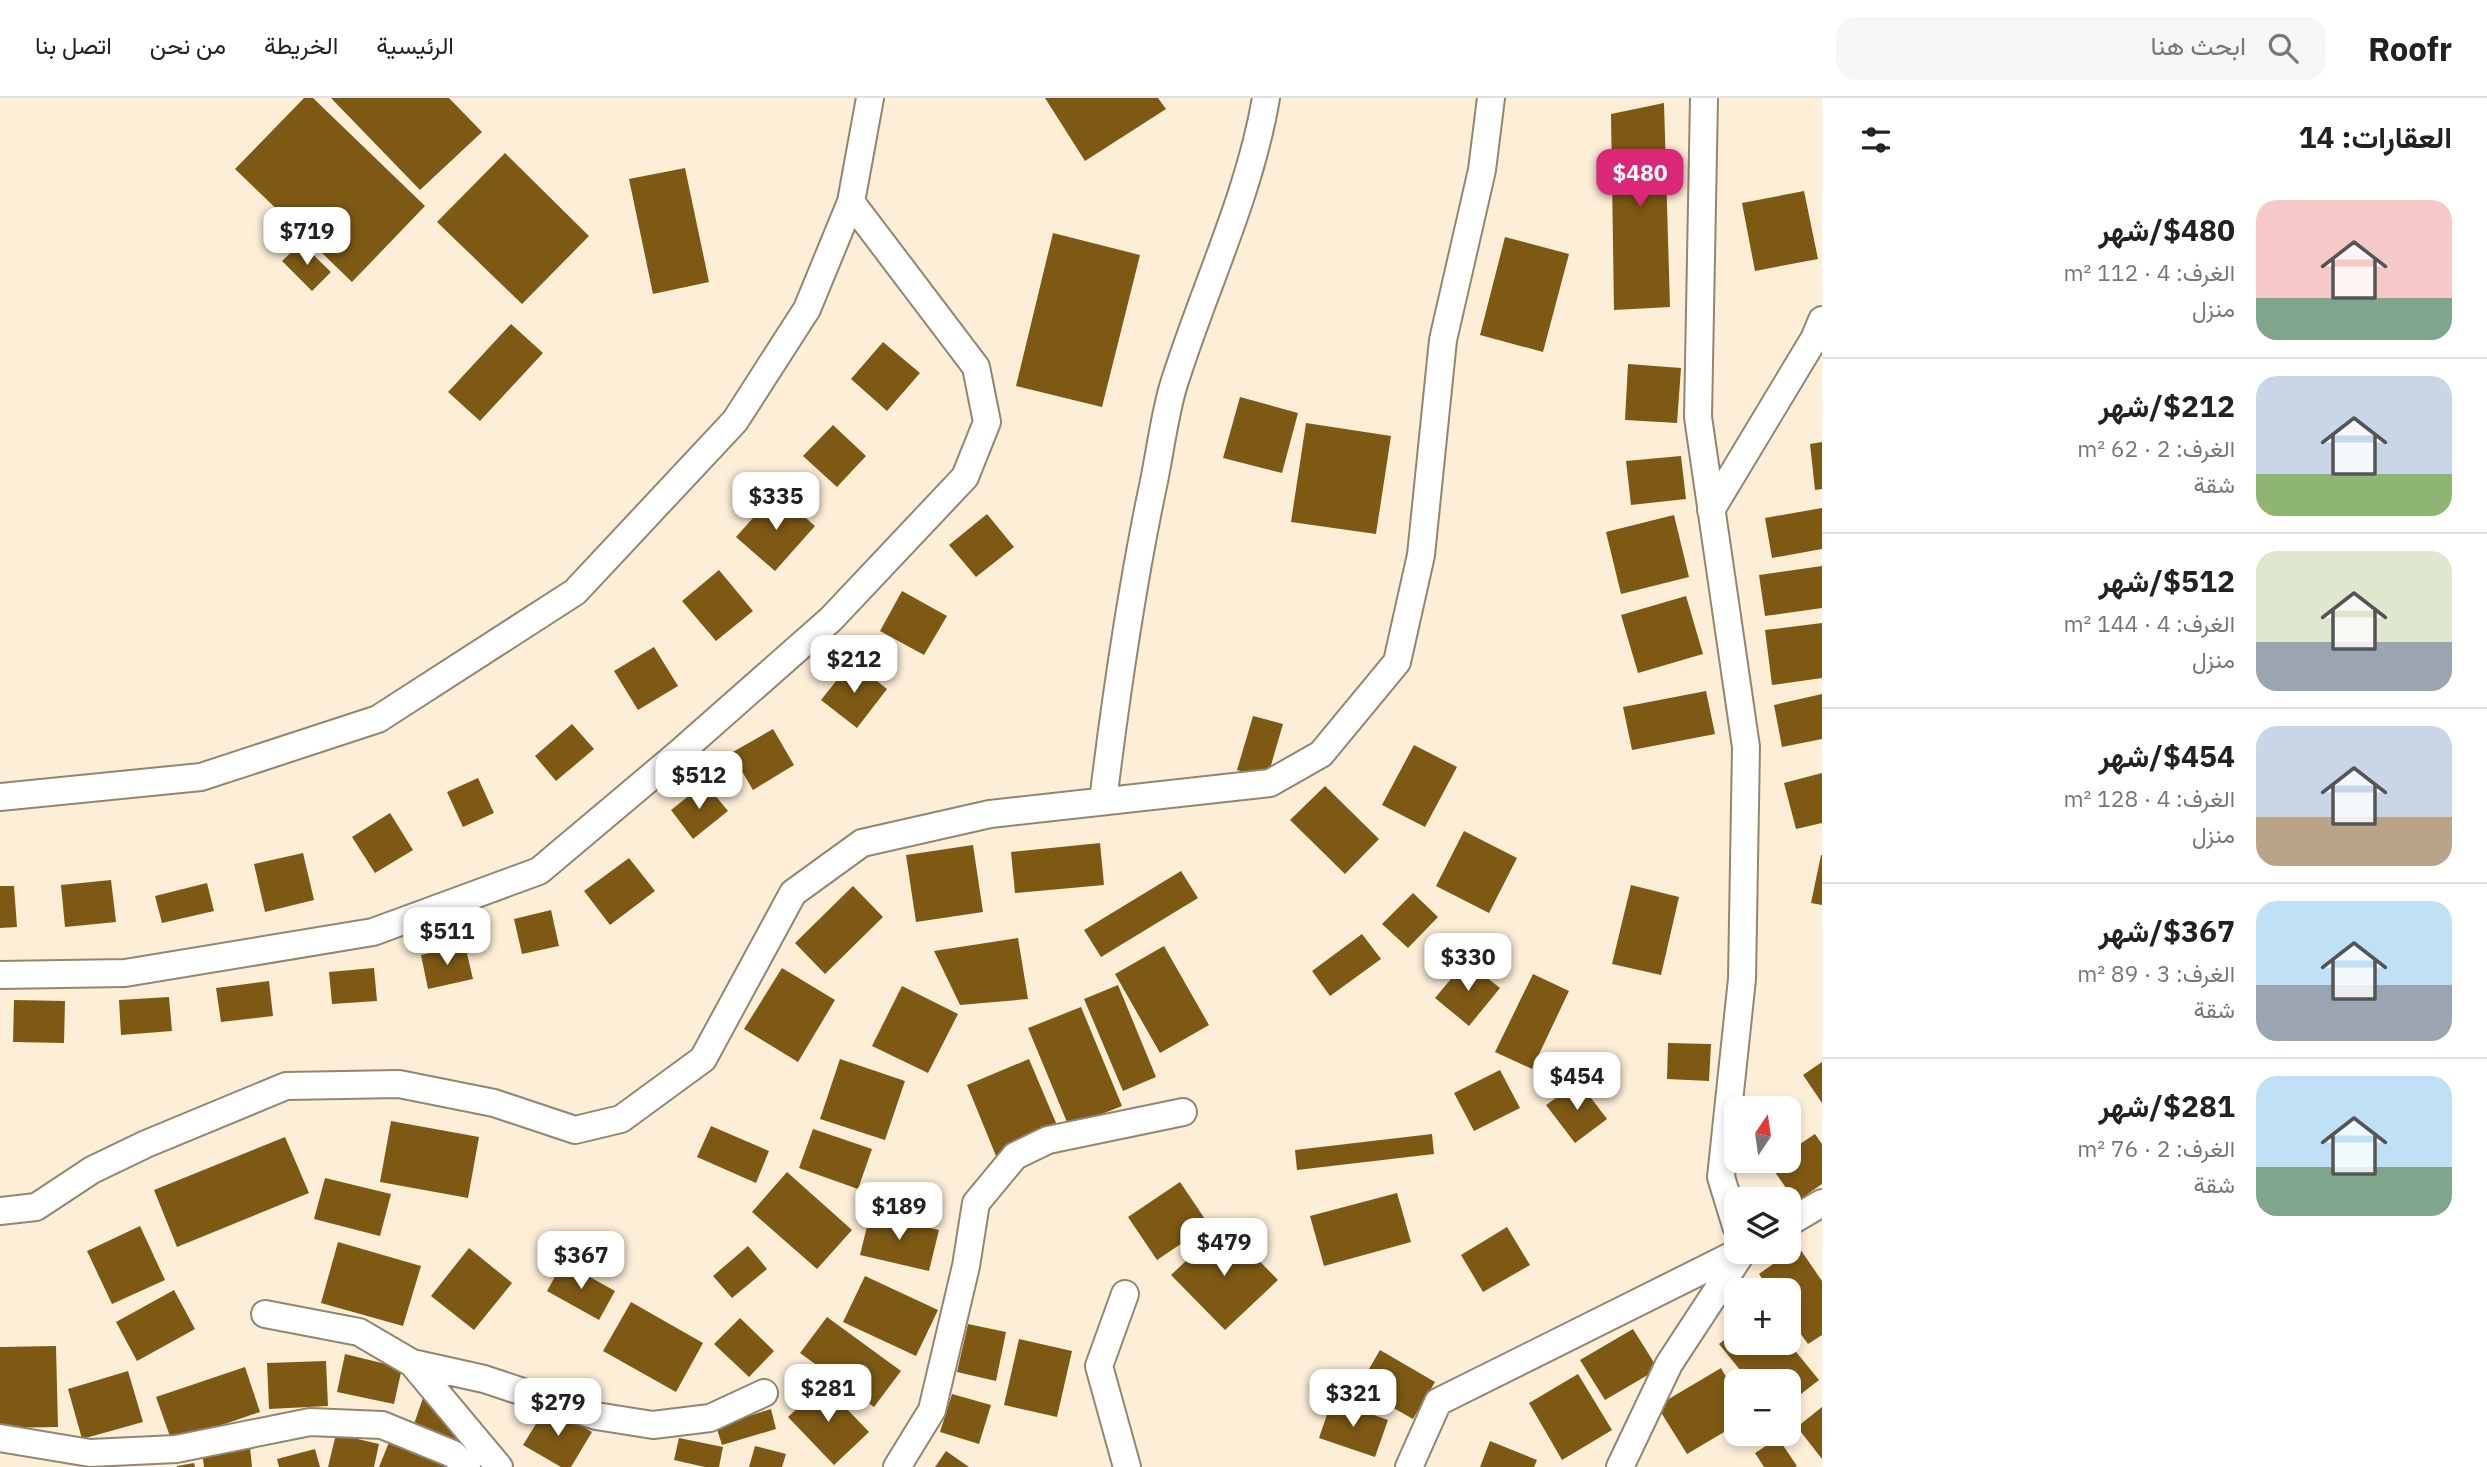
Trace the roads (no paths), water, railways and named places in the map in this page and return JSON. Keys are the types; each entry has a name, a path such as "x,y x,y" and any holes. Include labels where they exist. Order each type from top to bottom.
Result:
{"street":[{"path":"0,797 201,777 378,719 575,592 735,421 807,309 851,202 870,98"},
{"path":"1103,801 1115,703 1140,551 1173,388 1228,236 1260,133 1266,98"},
{"path":"0,1211 36,1207 92,1170 135,1149 286,1086 399,1084 494,1103 575,1130 621,1119 703,1059 793,893 862,843 990,814 1270,783 1321,754 1396,662 1421,555 1443,340 1482,170 1491,98"},
{"path":"1704,98 1698,417 1746,747 1742,979 1721,1177 1724,1187"},
{"path":"0,975 125,974 373,932 539,871 831,620 965,477 987,422 976,367 851,202"},
{"path":"1710,510 1814,339 1822,320"},
{"path":"897,1467 932,1410 965,1266 976,1203 1015,1156 1048,1140 1183,1112"},
{"path":"1801,1215 1822,1203"},
{"path":"1409,1467 1438,1402 1724,1260"},
{"path":"1620,1467 1669,1364 1734,1264"},
{"path":"1125,1294 1099,1366 1127,1467"},
{"path":"265,1314 359,1332 412,1363 484,1379 596,1416 653,1426 710,1418 764,1393"},
{"path":"412,1363 499,1467"},
{"path":"0,1438 90,1453 176,1449 310,1422 382,1425 453,1454 467,1467"}]}
